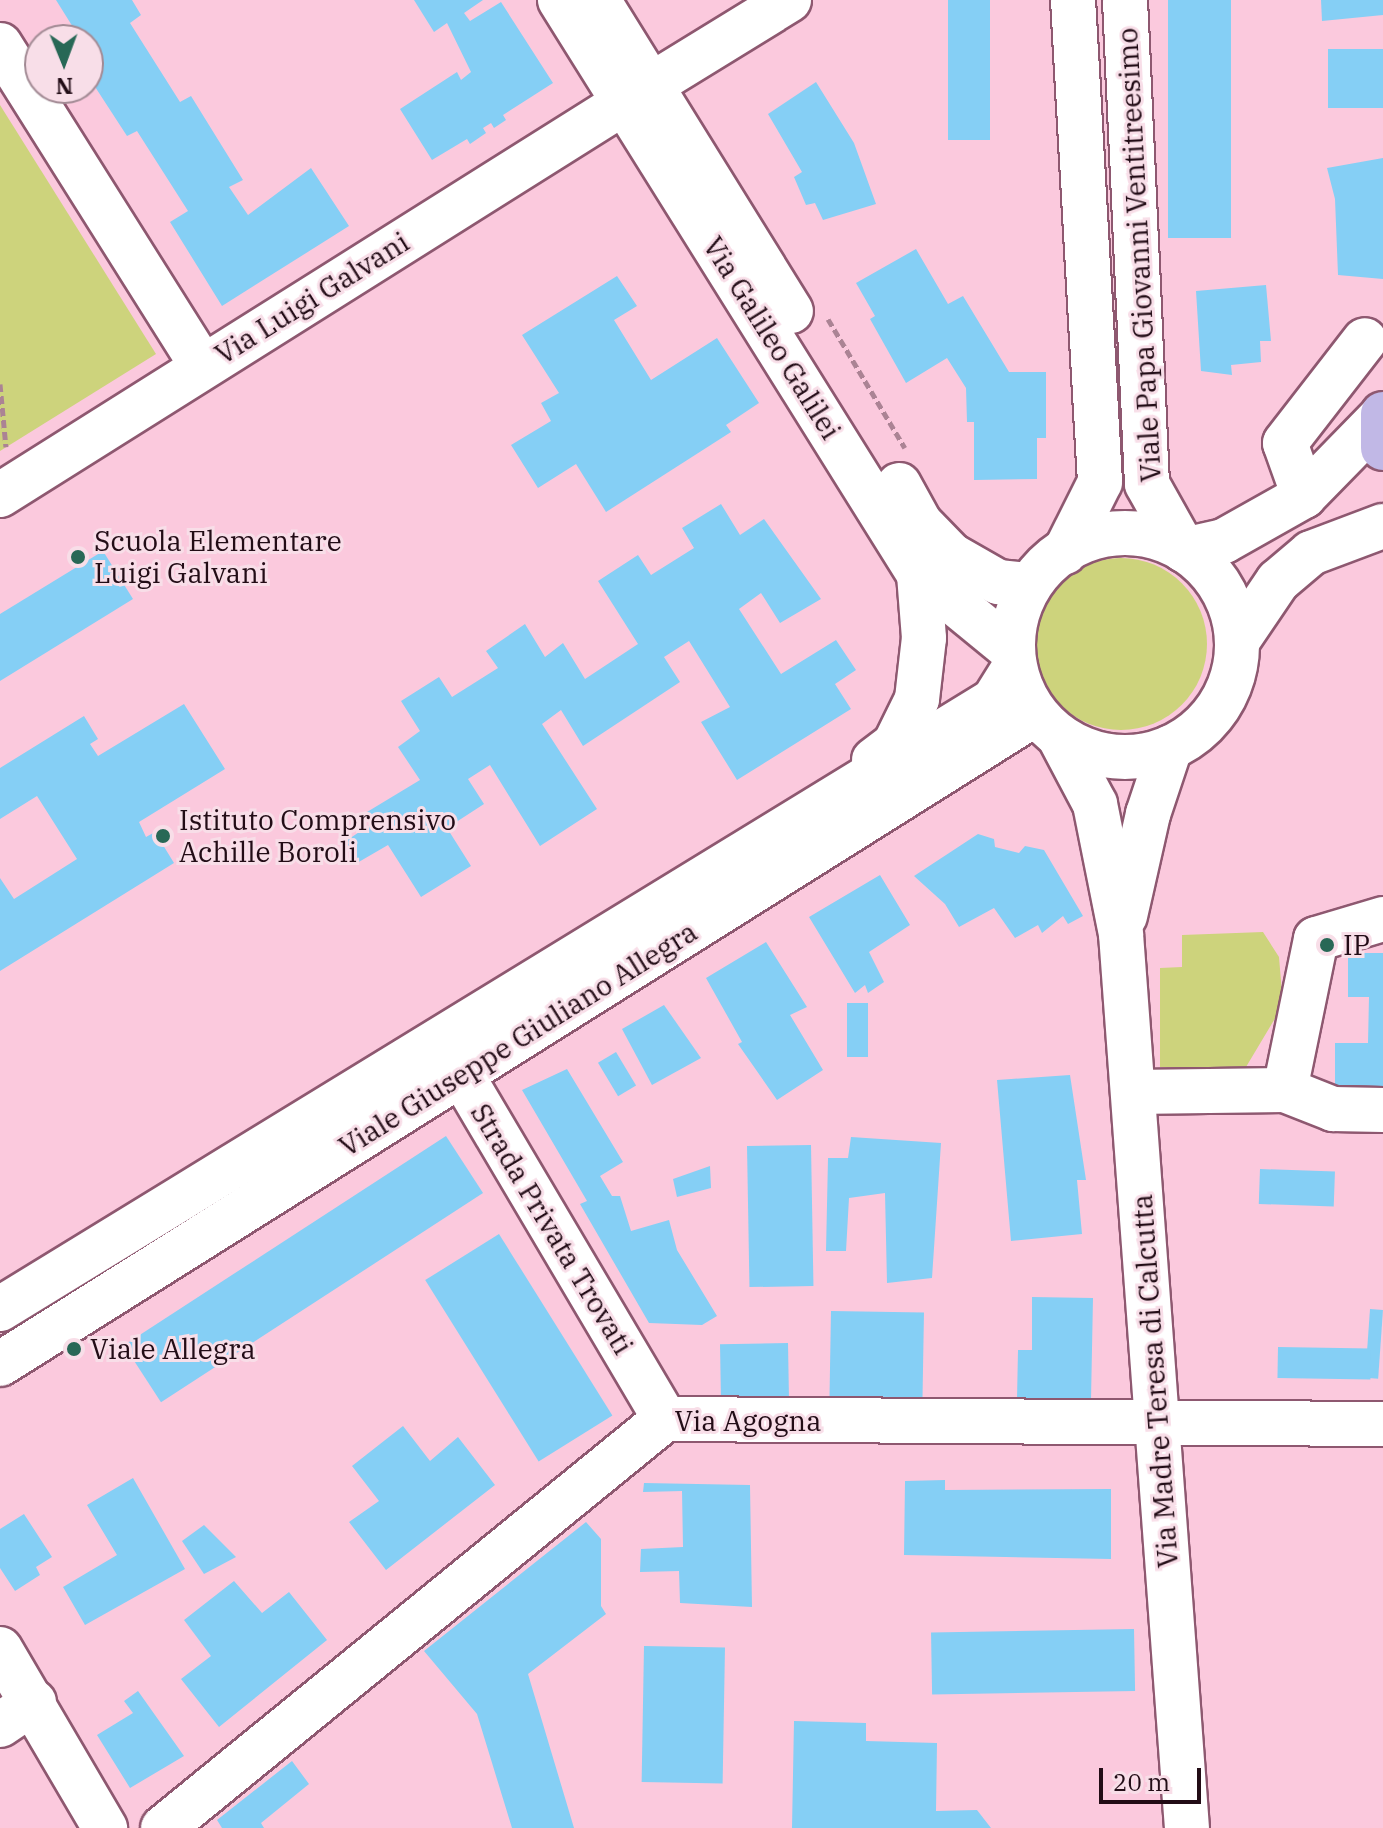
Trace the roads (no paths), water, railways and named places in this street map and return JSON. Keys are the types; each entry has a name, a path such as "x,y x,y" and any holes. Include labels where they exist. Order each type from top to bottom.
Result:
{"main road":[{"path":"1383,415 1383,448"}],"street":[{"name":"Via Galileo Galilei","path":"560,0 638,94 920,523 951,555 998,582 1029,585"},
{"name":"Via Galileo Galilei","path":"598,0 638,94 919,574 1014,659"},
{"name":"Via Luigi Galvani","path":"0,495 789,0"},
{"name":"Viale Papa Giovanni Ventitreesimo","path":"1065,552 1100,482 1073,0"},
{"name":"Viale Papa Giovanni Ventitreesimo","path":"1125,0 1147,484 1184,550"},
{"path":"0,45 202,366"},
{"path":"1304,496 1285,443 1365,340"},
{"path":"1184,550 1224,541 1304,496 1383,415"},
{"path":"1238,640 1278,581 1311,553 1383,526"},
{"path":"1114,533 1151,535 1184,550 1218,583 1231,605 1238,640 1234,677 1218,709 1193,736 1170,748 1124,758 1090,753 1047,726 1014,659 1015,617 1029,585 1065,552 1114,533"},
{"path":"842,793 857,773 895,744 917,699 924,638 919,574"},
{"name":"Viale Giuseppe Giuliano Allegra","path":"0,1309 994,700 1014,659"},
{"name":"Viale Giuseppe Giuliano Allegra","path":"0,1364 462,1076 1047,726"},
{"name":"Via Madre Teresa di Calcutta","path":"1047,726 1095,804 1121,934 1187,1828"},
{"name":"Via Madre Teresa di Calcutta","path":"1121,934 1148,814 1170,748"},
{"path":"1285,1090 1316,939 1383,919"},
{"name":"Strada Privata Trovati","path":"440,1039 665,1419"},
{"path":"1133,1092 1285,1090 1333,1109 1383,1110"},
{"name":"Via Agogna","path":"163,1828 665,1419 1158,1425 1383,1424"},
{"path":"0,1649 17,1714 105,1828"}],"place":[{"name":"Scuola Elementare Luigi Galvani","path":"78,557"},
{"name":"Istituto Comprensivo Achille Boroli","path":"163,836"},
{"name":"IP","path":"1327,945"},
{"name":"Viale Allegra","path":"74,1349"}]}
